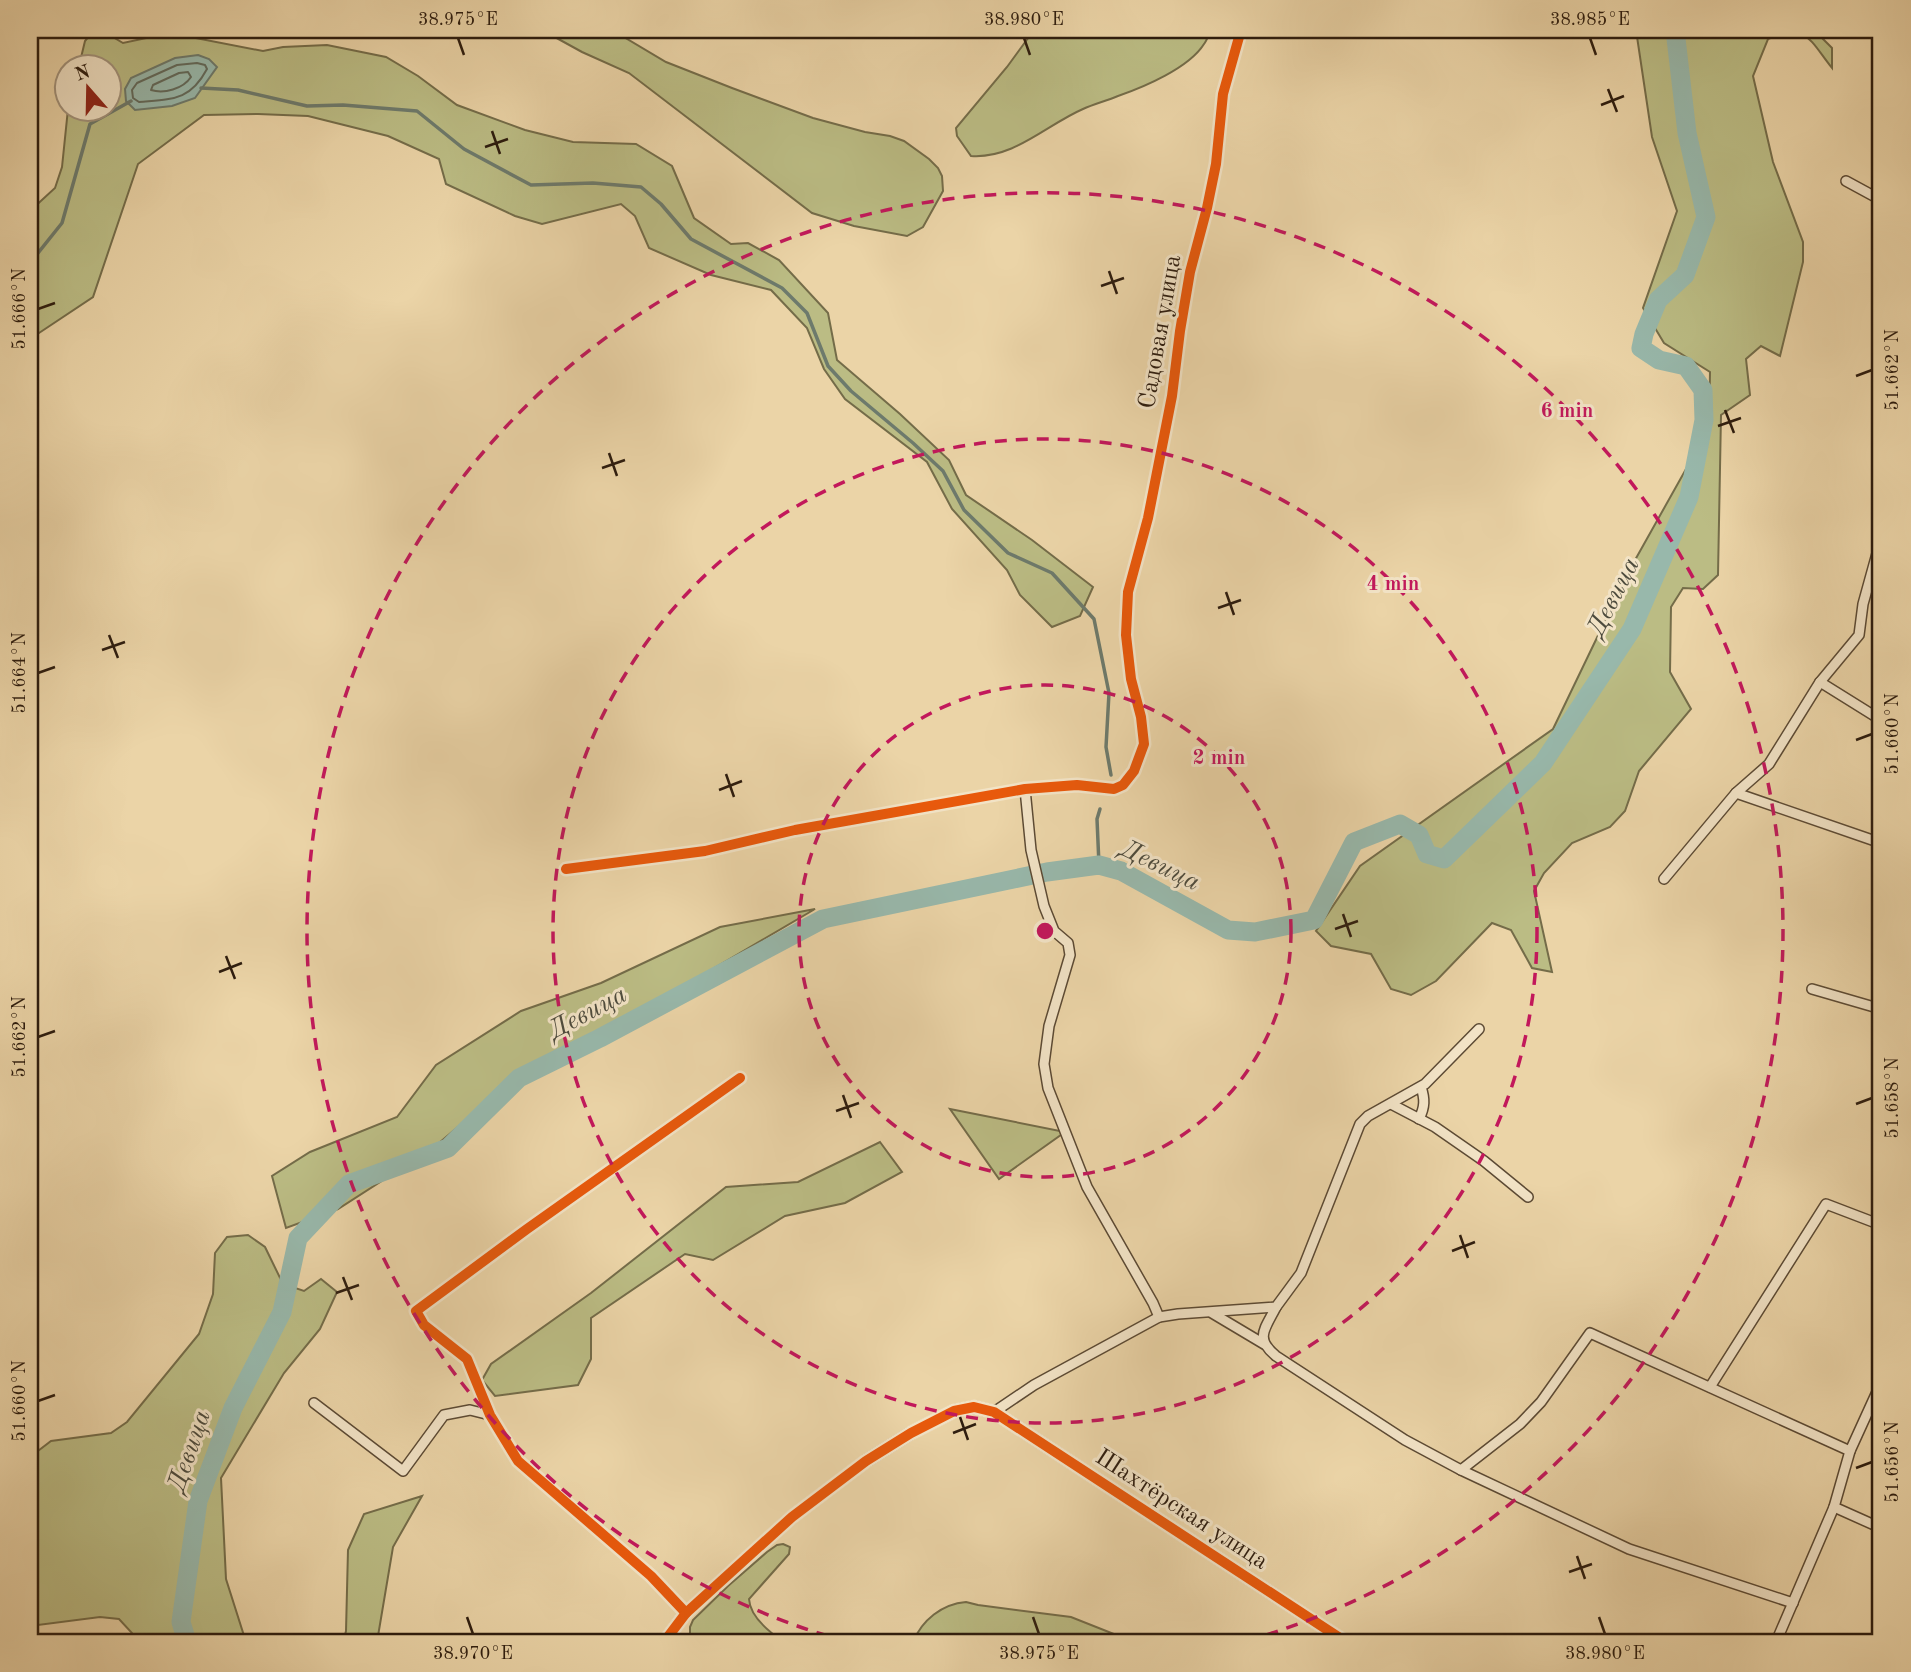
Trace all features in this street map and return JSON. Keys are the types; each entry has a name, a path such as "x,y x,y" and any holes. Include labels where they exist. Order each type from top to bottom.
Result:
{"street":[{"name":"Садовая улица","path":"566,869 705,851 795,830 1025,789 1077,785 1114,789 1123,785 1134,771 1144,744 1131,679 1127,642 1128,592 1148,518 1172,396 1190,272 1216,164 1223,93 1241,30"},
{"path":"1846,181 1881,200"},
{"path":"1664,879 1736,793 1769,764 1820,682 1858,635 1863,604 1881,539"},
{"path":"1820,682 1881,720"},
{"path":"1025,789 1031,850 1044,906 1054,931 1068,943 1070,955 1049,1026 1044,1064 1048,1088 1087,1187 1159,1317"},
{"path":"1736,793 1881,844"},
{"path":"1812,989 1881,1009"},
{"path":"1264,1344 1265,1329 1276,1307 1301,1273 1360,1124 1368,1116 1421,1087 1479,1029"},
{"path":"686,1613 651,1576 518,1461 490,1415 467,1359 425,1325 416,1311 740,1078"},
{"path":"1419,1119 1425,1105 1421,1087"},
{"path":"1391,1104 1435,1127 1484,1161 1528,1197"},
{"path":"1710,1387 1826,1204 1881,1225"},
{"path":"664,1642 686,1613 792,1517 866,1461 911,1433 954,1411 974,1407 994,1412 1034,1385 1159,1317 1276,1307"},
{"path":"1211,1312 1264,1344 1276,1356 1393,1432 1461,1470 1629,1549 1793,1603"},
{"path":"1461,1470 1541,1402 1590,1333 1850,1451"},
{"path":"1776,1642 1834,1507 1850,1451 1881,1383"},
{"path":"314,1403 403,1471 444,1415 470,1410 490,1415"},
{"name":"Шахтёрская улица","path":"994,1412 1346,1642"},
{"path":"1834,1507 1881,1528"}],"green space":[{"path":"94,30 101,30 123,43 170,33 263,51 283,47 327,45 386,57 418,76 457,105 525,130 573,142 636,144 672,166 694,218 731,244 748,243 779,260 828,313 837,360 949,460 966,495 1032,540 1093,587 1080,616 1052,627 1020,595 1007,570 952,509 927,462 845,399 824,369 807,328 771,290 711,275 649,248 635,216 621,204 542,224 515,216 446,184 439,159 388,136 308,116 204,115 138,164 93,297 30,339 30,211 55,188 62,167 67,122 122,122 122,52 82,52 85,41"},
{"path":"542,30 612,30 666,62 732,88 813,118 904,141 938,168 942,176 943,191 923,227 907,236 854,226 812,213 629,73"},
{"path":"1034,30 1211,30 1197,53 1165,76 1083,109 1016,147 987,155 971,156 957,136 956,128"},
{"path":"1636,30 1814,30 1832,48 1832,68 1806,37 1799,33 1781,34 1768,39 1753,76 1773,162 1803,242 1803,262 1780,356 1761,346 1746,359 1750,395 1721,415 1718,575 1703,589 1683,588 1671,607 1670,672 1691,709 1639,771 1625,811 1610,827 1572,843 1544,873 1534,891 1552,972 1532,968 1511,930 1492,923 1436,981 1411,995 1391,989 1371,954 1331,946 1316,931 1360,866 1553,729 1630,569 1709,428 1710,372 1664,343 1643,308 1677,211 1652,137"},
{"path":"815,909 490,1100 433,1148 338,1209 286,1228 272,1176 310,1152 397,1117 436,1065 521,1011 601,983 720,927"},
{"path":"950,1109 1065,1132 999,1179"},
{"path":"880,1142 902,1172 845,1203 785,1216 713,1260 685,1254 591,1318 591,1359 578,1385 495,1396 482,1380 491,1364 591,1293 726,1187 798,1182"},
{"path":"248,1235 265,1247 283,1284 304,1291 321,1279 337,1292 320,1329 284,1373 221,1478 226,1579 246,1642 137,1642 119,1619 100,1617 38,1625 30,1618 30,1476 34,1454 51,1441 111,1433 127,1422 199,1334 213,1294 215,1253 227,1237"},
{"path":"422,1496 393,1547 377,1642 343,1642 346,1631 348,1550 364,1514"},
{"path":"783,1544 790,1547 789,1554 749,1599 757,1618 784,1642 734,1642 725,1634 702,1640 690,1635 693,1620 767,1552"},
{"path":"957,1603 1071,1617 1134,1642 913,1642 934,1614"}],"water":[{"path":"198,55 209,59 217,67 195,98 172,106 135,110 126,101 125,89 131,78 175,58"}],"waterway":[{"name":"Девица","path":"187,1642 181,1622 198,1501 233,1408 282,1312 298,1238 349,1184 448,1148 519,1078 823,919 1047,872 1099,865 1121,871 1228,930 1255,932 1314,920 1354,842 1400,824 1419,835 1427,854 1444,859 1543,763 1632,629 1689,497 1704,420 1703,390 1686,366 1659,360 1641,348 1658,300 1685,275 1706,217 1687,133 1675,30"},
{"path":"201,88 238,90 307,106 343,105 417,111 464,149 531,185 593,183 641,187 661,204 691,239 782,288 807,313 828,366 851,391 943,471 964,510 1008,553 1052,573 1094,619 1109,693 1106,747 1111,775"},
{"path":"30,263 62,223 90,124 131,101"},
{"path":"1099,865 1097,819 1100,809"}],"cycle path":[{"path":"566,869 705,851 795,830 1025,789 1077,785 1114,789 1123,785 1134,771 1144,744 1141,717 1131,679 1126,635 1128,592 1148,518 1172,396 1190,272 1216,164 1223,94 1241,30"},
{"path":"686,1613 651,1576 518,1461 490,1415 467,1359 424,1325 416,1311 740,1078"},
{"path":"664,1642 686,1613 792,1517 866,1461 911,1433 954,1411 974,1407 994,1412 1346,1642"}]}
